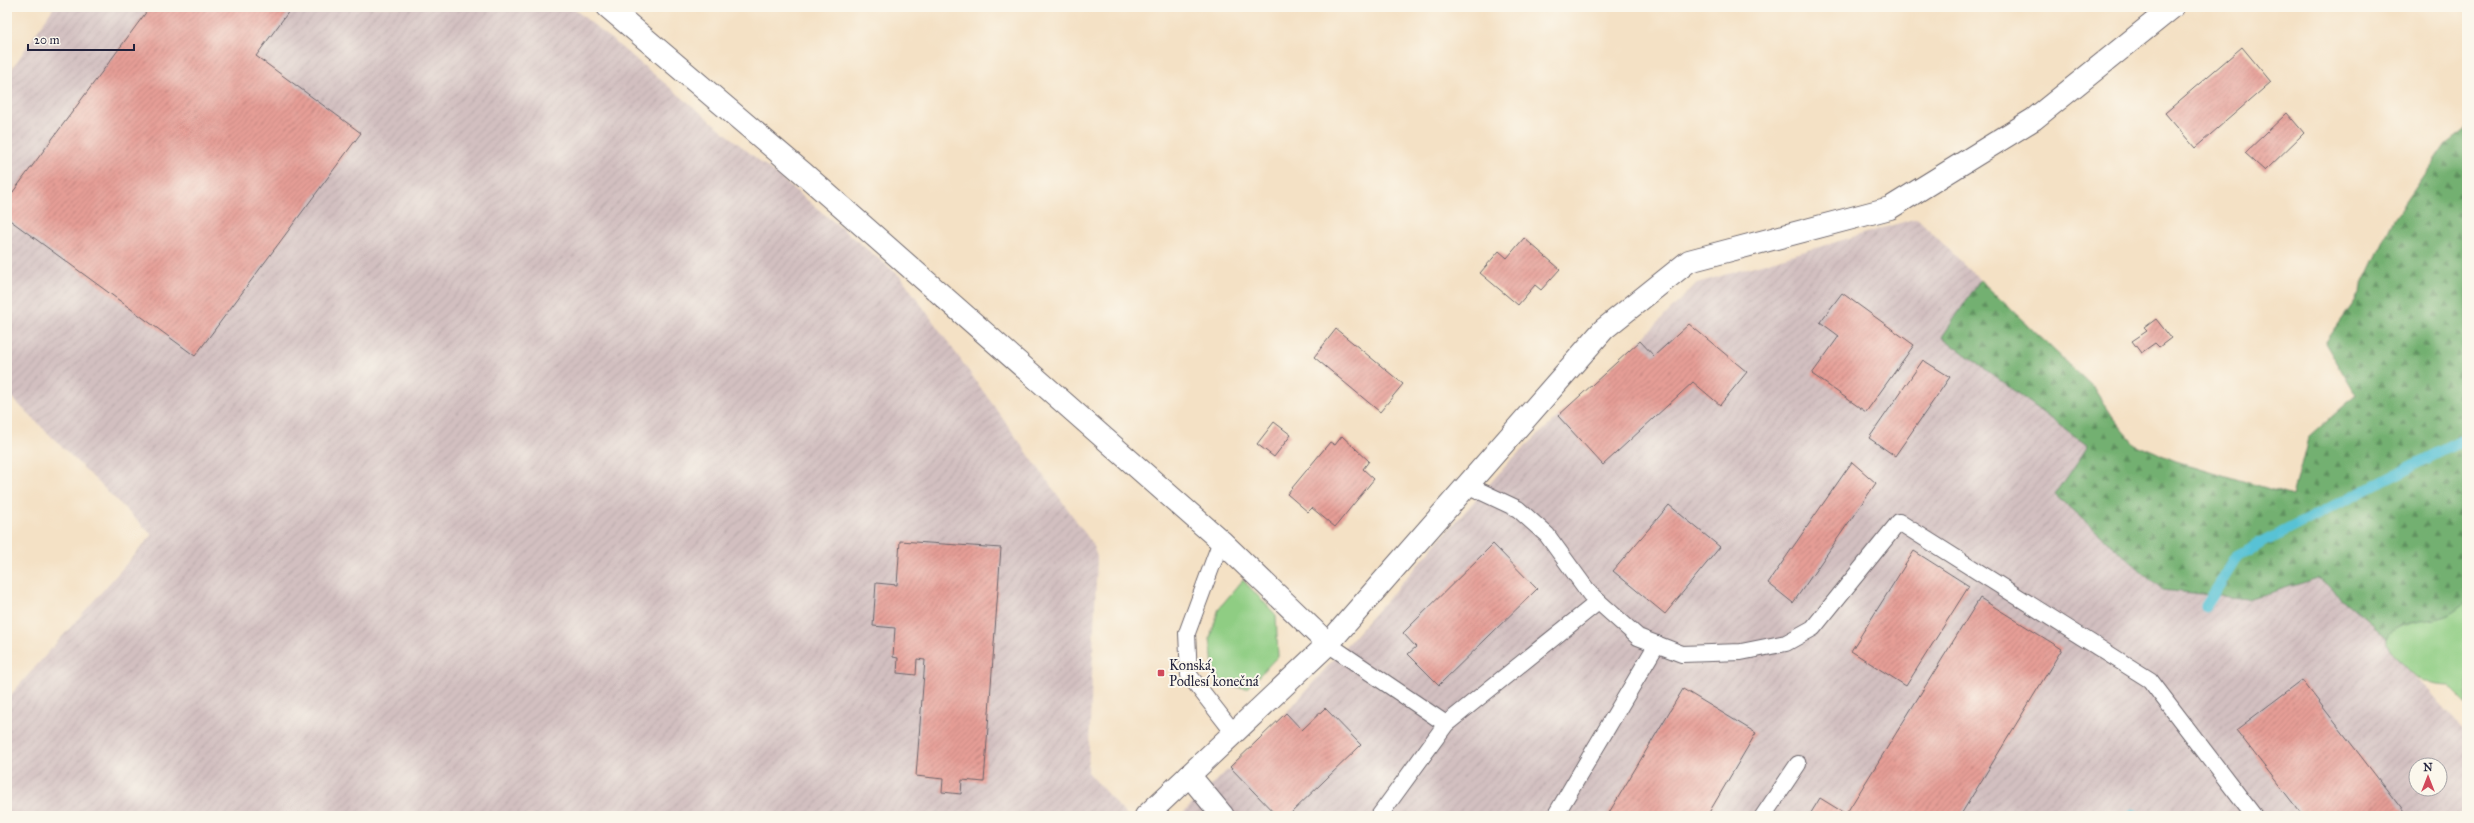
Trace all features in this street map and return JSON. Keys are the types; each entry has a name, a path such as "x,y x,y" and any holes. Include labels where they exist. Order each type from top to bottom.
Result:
{"street":[{"path":"608,7 803,173 1220,541 1328,644"},
{"path":"1146,816 1328,644 1604,329 1689,261 1890,208 2034,119 2173,7"},
{"path":"1189,775 1223,816"}],"lane":[{"path":"1467,484 1518,509 1547,535 1590,594 1638,637 1682,654 1741,652 1786,643 1813,628 1899,522 2150,680 2254,816"},
{"path":"1220,541 1187,633 1189,674 1234,732"},
{"path":"1379,816 1446,724 1598,602"},
{"path":"1328,644 1446,724"},
{"path":"1555,816 1657,644"},
{"path":"1763,816 1798,764"}],"shaded area":[{"path":"54,7 572,7 902,278 1092,543 1097,557 1088,772 1127,816 7,816 7,699 152,535 7,393 7,76"},
{"path":"1917,218 1980,280 1942,337 2088,446 2055,495 2248,599 2319,578 2387,638 2388,646 2467,734 2467,816 2113,816 2110,809 2105,816 1180,816 1286,713 1510,461 1640,341 1697,283"}],"green space":[{"path":"2467,128 2467,603 2449,615 2441,618 2407,624 2392,631 2387,638 2319,578 2248,599 2163,590 2055,495 2088,446 1942,337 1980,280 2093,387 2113,418 2135,444 2176,461 2293,496 2308,438 2356,395 2325,343 2355,301 2394,219 2446,144"},
{"path":"1243,580 1276,615 1278,656 1247,688 1224,686 1213,667 1210,638 1219,608"},
{"path":"2467,603 2467,704 2449,686 2435,685 2419,678 2391,651 2388,646 2387,638 2391,632 2398,627 2449,615"}],"building":[{"path":"150,7 292,7 256,56 361,133 195,356 7,218 7,200"},
{"path":"2242,47 2271,82 2195,148 2165,113"},
{"path":"2287,113 2304,133 2265,171 2245,153"},
{"path":"1524,238 1560,269 1541,290 1535,285 1518,305 1480,273 1499,251 1507,258"},
{"path":"1842,293 1914,345 1866,412 1812,374 1839,336 1820,322"},
{"path":"2156,319 2171,338 2159,347 2155,343 2141,353 2132,341 2147,331 2144,328"},
{"path":"1689,324 1747,372 1720,405 1693,382 1603,465 1558,416 1640,341 1654,356"},
{"path":"1336,329 1403,384 1380,412 1314,357"},
{"path":"1923,360 1950,377 1895,456 1869,438"},
{"path":"1274,422 1291,435 1274,457 1257,444"},
{"path":"1342,436 1369,461 1363,469 1374,479 1335,527 1312,508 1308,512 1287,494 1330,442 1335,445"},
{"path":"1852,462 1876,483 1793,603 1768,583"},
{"path":"1669,505 1720,547 1665,614 1613,571"},
{"path":"900,541 1001,548 984,782 962,780 961,794 942,792 943,779 916,776 925,660 917,659 916,675 897,673 898,658 893,657 895,628 873,626 876,583 897,585"},
{"path":"1493,544 1537,589 1439,685 1408,654 1416,647 1403,633"},
{"path":"1914,551 1969,586 1906,686 1851,651"},
{"path":"1980,598 2062,649 1960,816 1809,816 1820,798 1846,814"},
{"path":"2302,680 2407,816 2303,816 2236,730"},
{"path":"1683,689 1756,733 1707,816 1607,816"},
{"path":"1325,708 1361,745 1288,816 1277,816 1230,767 1286,713 1302,730"}],"waterway":[{"path":"2206,606 2238,555 2467,438"}],"place":[{"name":"Konská, Podlesí konečná","path":"1161,673"}]}
